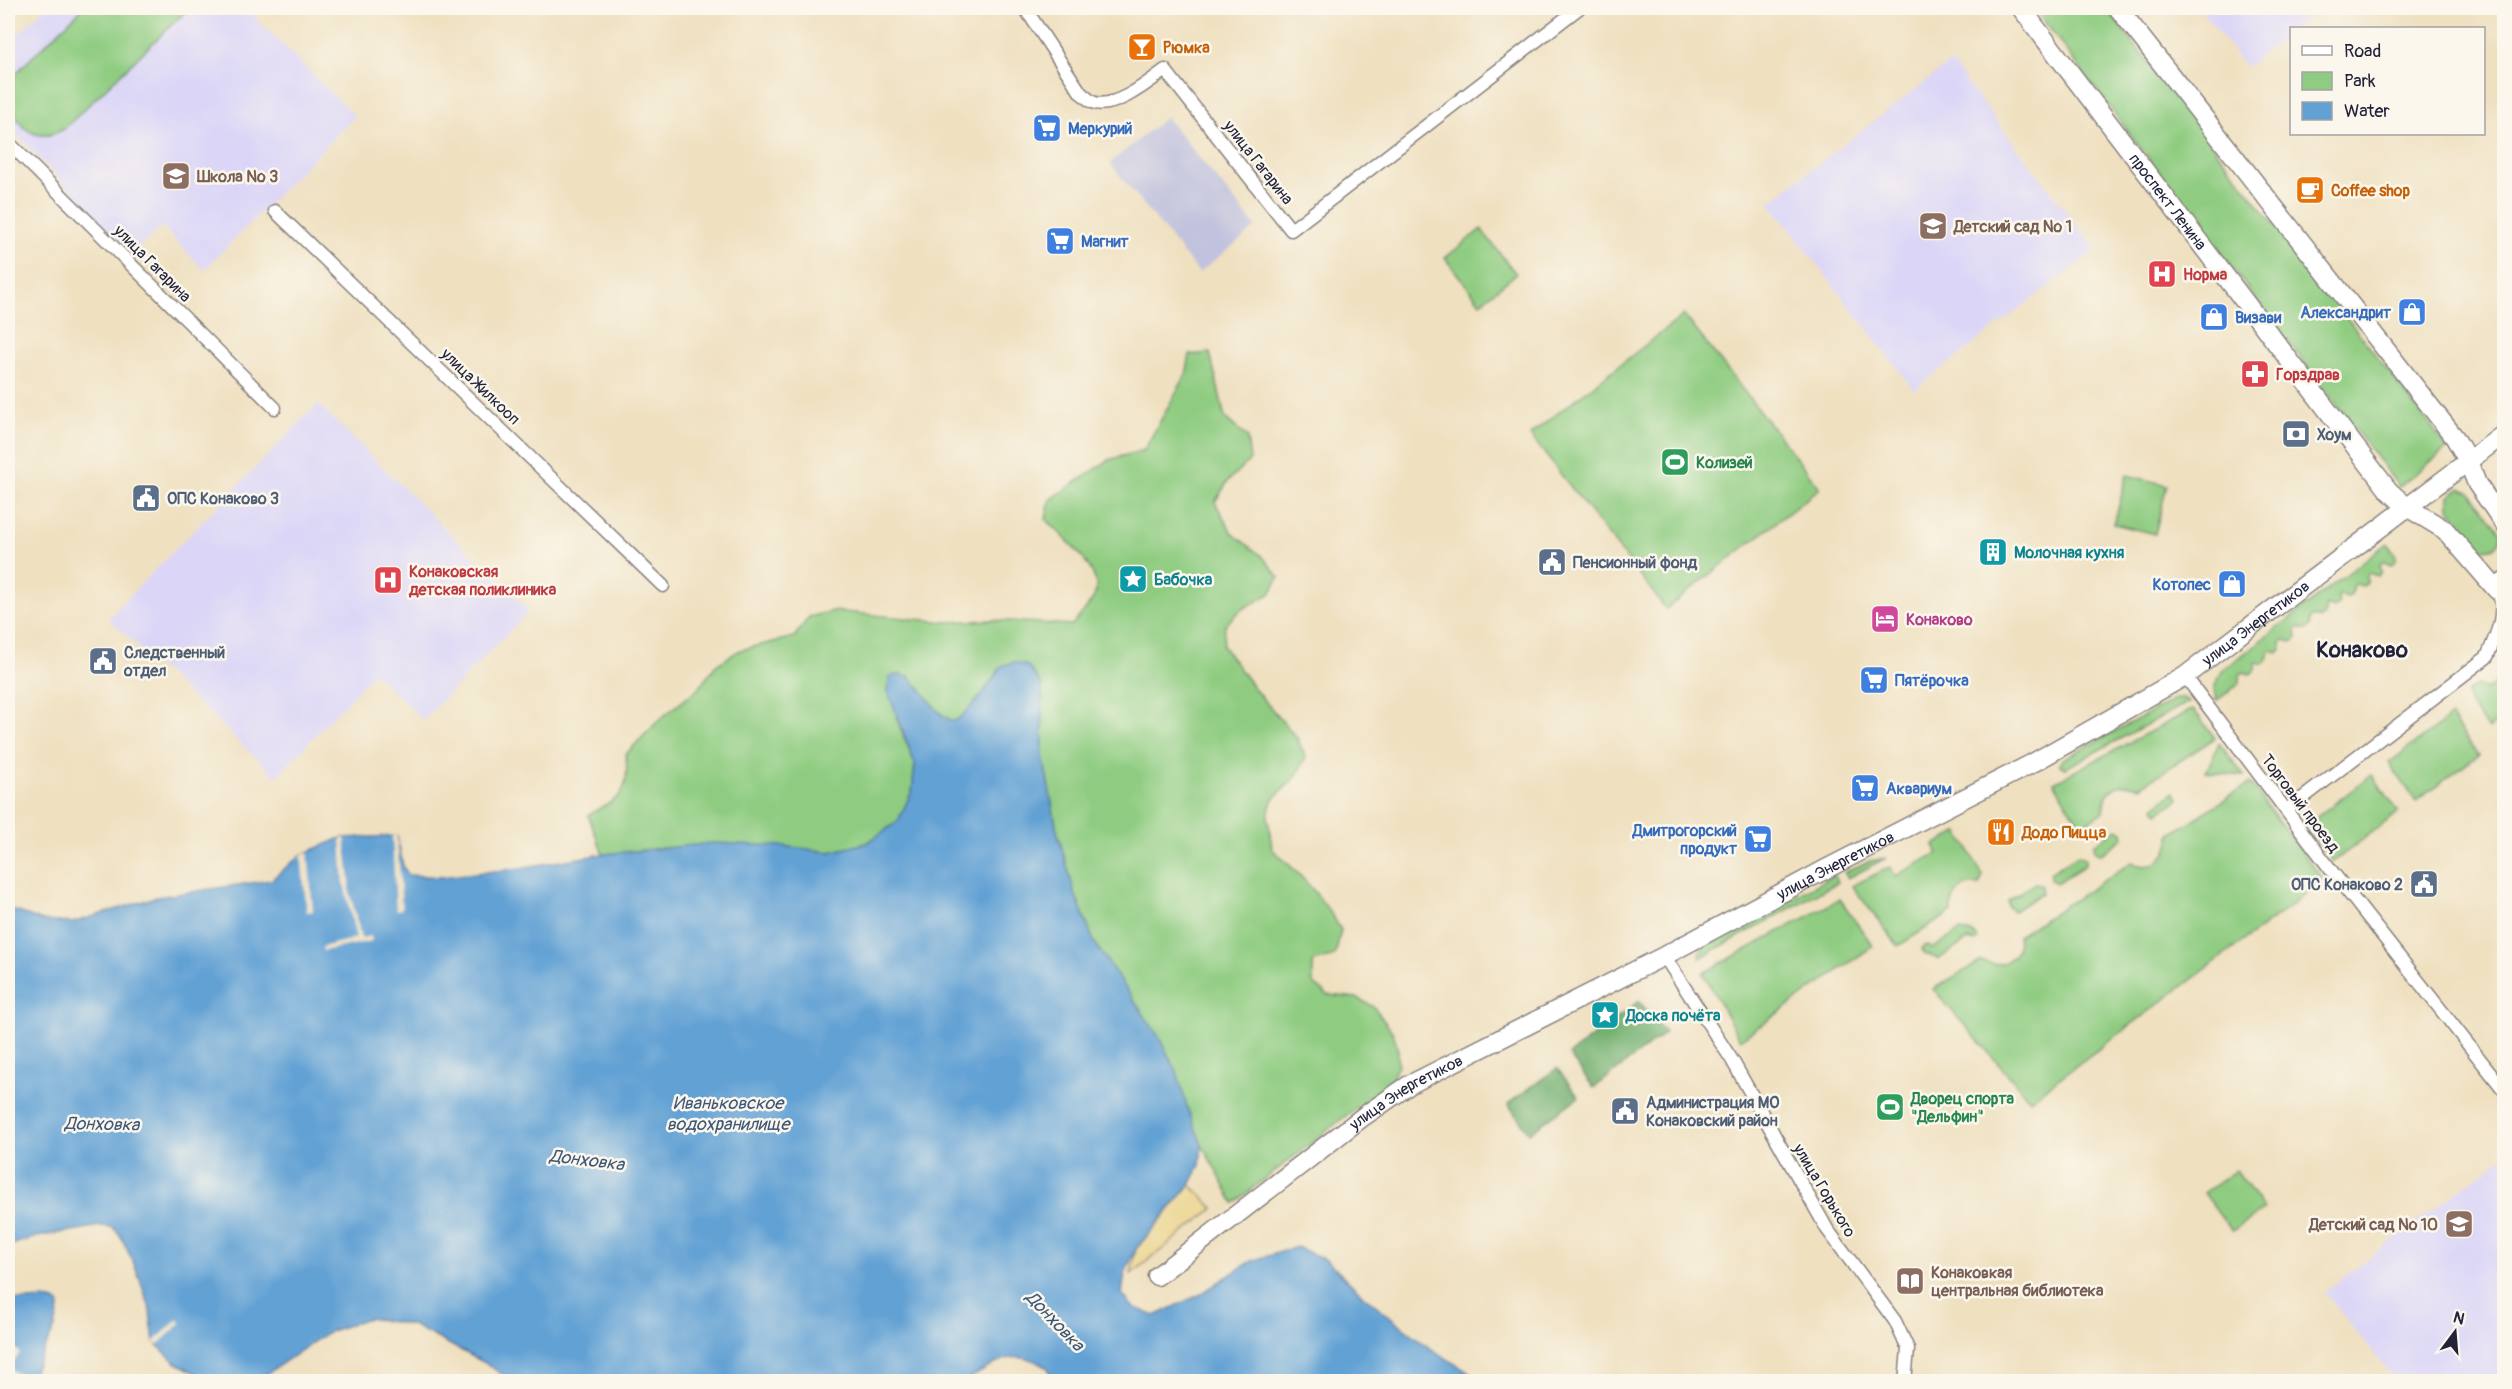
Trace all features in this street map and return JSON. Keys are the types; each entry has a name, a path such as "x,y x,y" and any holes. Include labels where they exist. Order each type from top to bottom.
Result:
{"main road":[{"name":"проспект Ленина","path":"2021,8 2389,491 2407,507 2445,530 2501,586"},
{"path":"2118,8 2455,438 2468,461 2477,484 2505,523"},
{"name":"улица Энергетиков","path":"1157,1275 1364,1116 1408,1085 1664,956 1826,869 2042,758 2185,676 2505,434"}],"street":[{"name":"улица Гагарина","path":"1025,8 1081,93 1093,102 1108,103 1130,94 1165,70 1291,230 1578,8"},
{"name":"улица Гагарина","path":"8,142 274,408"},
{"name":"улица Жилкооп","path":"275,211 663,586"},
{"path":"2287,810 2487,657 2495,639 2502,609 2501,586"},
{"name":"Торговый проезд","path":"2185,676 2334,874 2505,1090"},
{"name":"улица Горького","path":"1664,956 1732,1060 1827,1229 1895,1321 1908,1349 1905,1382"}],"shaded area":[{"name":"Школа № 3","path":"45,8 245,8 355,116 204,270 162,226 132,254 8,126 8,44"},
{"path":"2199,8 2320,8 2296,27 2290,27 2290,32 2246,67"},
{"name":"Детский сад № 1","path":"1951,62 2096,250 1914,390 1769,202"},
{"path":"1166,117 1256,227 1199,273 1110,163"},
{"path":"318,404 529,611 423,720 374,673 276,777 108,618"},
{"name":"Детский сад № 10","path":"2504,1156 2504,1381 2396,1381 2324,1292"}],"green space":[{"path":"83,8 189,8 64,129 50,135 38,135 19,122 14,111 13,85 17,72"},
{"path":"2034,8 2106,8 2448,448 2399,487"},
{"path":"1481,229 1516,274 1480,303 1445,258"},
{"name":"Колизей","path":"1684,315 1820,488 1666,609 1530,435"},
{"path":"1210,353 1225,418 1247,437 1250,460 1228,481 1215,502 1232,533 1263,557 1279,577 1270,594 1242,609 1225,625 1223,646 1256,691 1297,738 1306,758 1295,778 1272,800 1268,816 1272,849 1310,886 1327,907 1341,930 1335,956 1313,962 1313,983 1328,995 1357,998 1374,1007 1393,1033 1398,1050 1398,1064 1386,1088 1347,1115 1234,1203 1202,1145 1157,1034 1094,942 1074,891 1057,831 1043,756 1042,685 1028,666 1015,662 1002,666 981,696 955,721 948,719 935,709 909,676 896,718 915,764 912,791 898,821 867,843 830,852 782,846 603,854 588,815 609,804 621,793 626,778 626,754 661,718 698,689 716,665 740,650 794,637 809,617 833,611 946,622 992,620 1072,625 1093,599 1096,581 1078,552 1046,519 1050,500 1109,460 1144,450 1186,375 1190,355"},
{"path":"2127,475 2167,485 2155,534 2114,524"},
{"path":"2460,488 2470,492 2502,534 2495,546 2482,549 2449,508 2449,496"},
{"path":"2387,543 2396,556 2391,565 2383,561 2380,565 2381,572 2377,576 2369,573 2367,583 2363,586 2355,584 2352,586 2352,593 2348,597 2340,595 2339,604 2334,608 2327,605 2325,616 2321,619 2313,617 2310,619 2310,627 2307,630 2298,628 2297,638 2292,642 2284,640 2281,642 2282,649 2278,652 2271,650 2267,661 2263,664 2256,662 2255,671 2250,674 2242,672 2240,683 2216,701 2214,688 2222,671"},
{"path":"2504,676 2504,717 2488,729 2470,706 2467,695 2477,685 2486,690"},
{"path":"2177,698 2183,698 2189,702 2066,768 2060,765 2061,760"},
{"path":"2193,709 2215,738 2140,787 2125,785 2114,788 2106,797 2103,812 2081,827 2054,782"},
{"path":"2450,717 2479,755 2416,801 2389,763"},
{"path":"2219,743 2244,776 2206,772"},
{"path":"2372,775 2399,812 2333,862 2314,837 2311,825 2318,816"},
{"path":"2250,783 2324,881 2030,1100 1933,989 1981,961 1995,964 2008,960 2017,951 2018,936 2132,862 2140,865 2154,864 2164,856 2170,843 2170,835"},
{"path":"2174,792 2179,799 2158,813 2154,807"},
{"path":"2117,829 2123,832 2124,838 2101,854 2095,850 2094,844"},
{"path":"1959,832 1983,876 1979,885 1967,886 1958,891 1953,900 1952,912 1898,946 1852,886 1890,867 1896,876 1938,853 1934,845"},
{"path":"2078,855 2085,858 2085,865 2056,883 2050,879 2050,873"},
{"path":"1886,858 1848,878 1844,872 1870,861"},
{"path":"1834,875 1838,882 1700,958 1699,953 1702,948"},
{"path":"2035,883 2042,886 2042,893 2014,911 2008,907 2008,901"},
{"path":"1840,899 1873,946 1740,1040 1703,973"},
{"path":"1960,931 1972,933 1978,939 1975,942 1968,940 1939,959 1924,954 1922,949 1924,946 1928,945 1932,949"},
{"path":"1639,1001 1665,1033 1594,1088 1569,1055"},
{"path":"1557,1068 1579,1097 1529,1133 1508,1104"},
{"path":"2236,1170 2264,1209 2232,1231 2204,1193"}],"sand":[{"path":"1190,1185 1214,1208 1131,1274 1136,1249"}],"water":[{"name":"Иваньковское водохранилище","path":"1015,662 1028,666 1042,685 1043,756 1057,831 1074,891 1094,942 1157,1034 1177,1072 1188,1110 1202,1145 1200,1165 1190,1185 1136,1249 1125,1273 1122,1294 1133,1307 1155,1316 1201,1294 1251,1261 1297,1247 1326,1260 1364,1296 1430,1348 1482,1381 1052,1381 1048,1368 1036,1361 1015,1358 996,1363 965,1381 512,1381 485,1363 412,1325 368,1318 328,1332 258,1380 221,1381 201,1376 175,1362 154,1342 149,1305 134,1264 120,1235 112,1227 101,1226 36,1237 8,1246 8,908 43,921 72,923 157,897 271,880 301,855 341,838 397,836 403,866 408,875 440,877 513,869 603,854 714,843 782,846 830,852 867,843 898,821 912,791 915,764 887,689 890,677 900,675 909,677 938,710 955,721 981,696 1002,666"},
{"path":"8,1296 13,1299 47,1300 60,1304 55,1327 29,1381 8,1381"}],"pier":[{"path":"392,835 397,836 402,909 396,910"},
{"path":"341,838 345,838 349,889 361,938 371,936 372,941 323,951 322,947 356,938 344,883"},
{"path":"308,852 313,911 307,912 301,855"},
{"path":"178,1319 181,1323 157,1345 154,1342"},
{"path":"11,1345 20,1353 9,1368 28,1381 21,1381 8,1373 8,1350"}],"place":[{"name":"Рюмка","path":"1142,47"},
{"name":"Меркурий","path":"1047,128"},
{"name":"Школа № 3","path":"176,176"},
{"name":"Coffee shop","path":"2310,190"},
{"name":"Детский сад № 1","path":"1933,226"},
{"name":"Магнит","path":"1060,241"},
{"name":"Норма","path":"2162,274"},
{"name":"Александрит","path":"2412,312"},
{"name":"Визави","path":"2214,317"},
{"name":"Горздрав","path":"2255,374"},
{"name":"Хоум","path":"2296,434"},
{"name":"Колизей","path":"1675,462"},
{"name":"ОПС Конаково 3","path":"146,498"},
{"name":"Молочная кухня","path":"1993,552"},
{"name":"Пенсионный фонд","path":"1552,562"},
{"name":"Бабочка","path":"1133,579"},
{"name":"Конаковская детская поликлиника","path":"388,580"},
{"name":"Котопес","path":"2232,584"},
{"name":"Конаково","path":"1885,619"},
{"name":"Следственный отдел","path":"103,661"},
{"name":"Пятёрочка","path":"1874,680"},
{"name":"Аквариум","path":"1865,788"},
{"name":"Додо Пицца","path":"2001,832"},
{"name":"Дмитрогорский продукт","path":"1758,839"},
{"name":"ОПС Конаково 2","path":"2424,884"},
{"name":"Доска почёта","path":"1605,1015"},
{"name":"Дворец спорта \"Дельфин\"","path":"1890,1107"},
{"name":"Администрация МО Конаковский район","path":"1625,1111"},
{"name":"Детский сад № 10","path":"2459,1224"},
{"name":"Конаковкая центральная библиотека","path":"1910,1281"}],"district":[{"name":"Конаково","path":"2362,649"}],"water label":[{"name":"Донховка","path":"102,1124"},
{"name":"Донховка","path":"587,1160"},
{"name":"Донховка","path":"1055,1321"}]}
